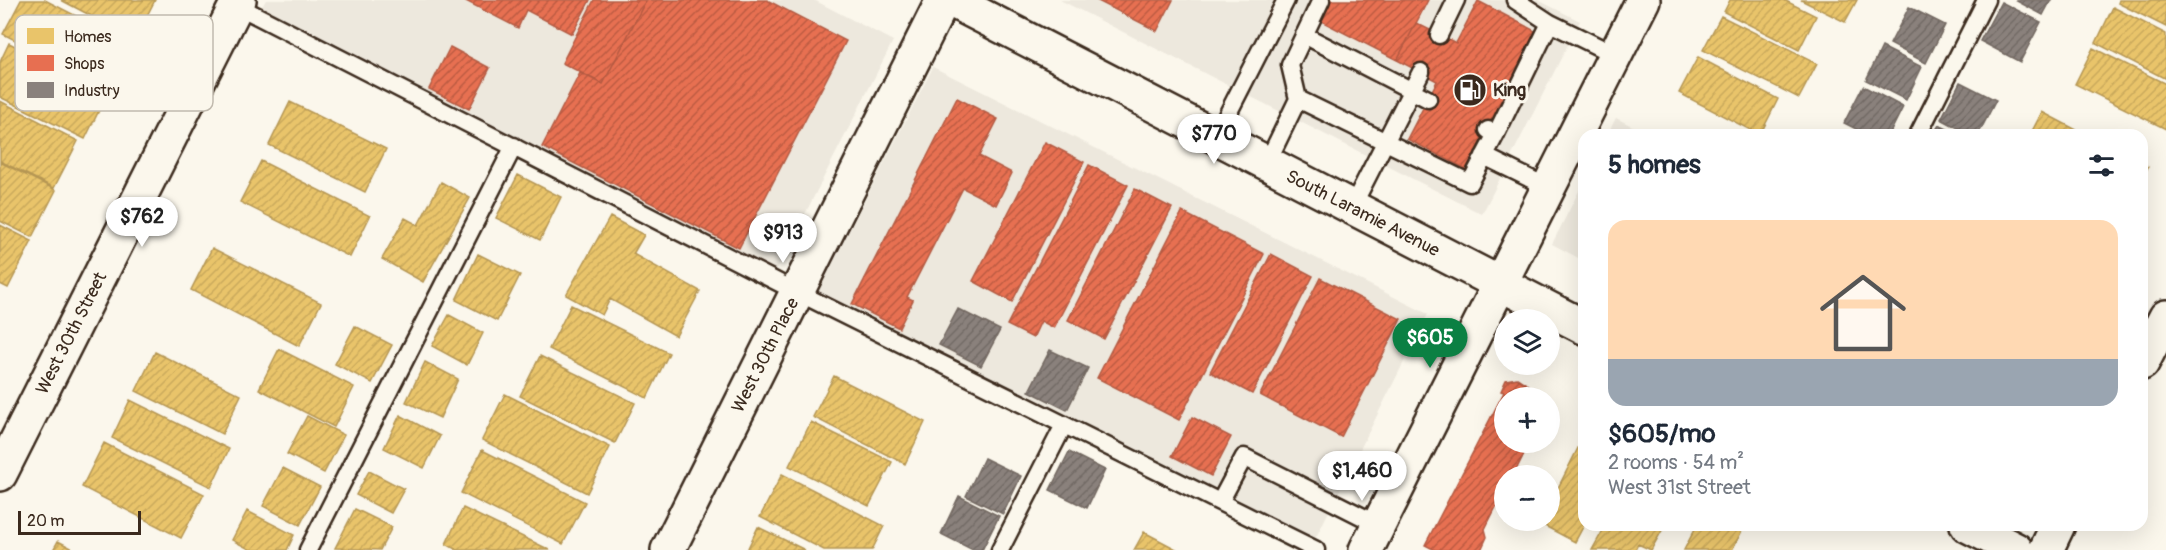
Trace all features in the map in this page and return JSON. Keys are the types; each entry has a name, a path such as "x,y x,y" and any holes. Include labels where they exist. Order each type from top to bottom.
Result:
{"main road":[{"name":"West 30th Place","path":"668,550 943,0"},
{"name":"South Laramie Avenue","path":"951,0 1578,324"},
{"path":"1583,129 1615,55 1643,0"},
{"name":"West 30th Street","path":"213,44 234,2"},
{"name":"West 30th Street","path":"0,474 180,111"},
{"path":"1373,538 1549,189 1578,139"},
{"path":"2148,352 2166,317"},
{"path":"1979,531 2016,550"},
{"path":"2046,550 2055,531"}],"lane":[{"path":"1216,137 1286,0"},
{"path":"1266,163 1298,99 1290,65 1321,0"},
{"path":"1439,35 1456,0"},
{"path":"1515,0 1550,23 1615,55"},
{"path":"1921,129 1986,0"},
{"path":"234,2 797,292 1316,550"},
{"path":"1298,99 1470,183 1484,156 1491,131 1550,23"},
{"path":"1304,35 1428,99"},
{"path":"1352,207 1421,72"},
{"path":"308,550 514,146"},
{"path":"1484,156 1549,189"},
{"path":"1000,550 1064,425"},
{"path":"1220,502 1244,457 1373,538"}],"shaded area":[{"path":"266,0 814,0 893,41 772,279 257,15"},
{"path":"1060,0 1538,0 1580,21 1482,214"},
{"path":"933,67 1428,314 1311,547 814,300"},
{"path":"1616,118 1638,129 1610,129"},
{"path":"1578,193 1578,258 1552,244"}],"building: Homes":[{"path":"21,0 45,0 74,15 15,15 15,40 3,34"},
{"path":"61,0 155,0 147,15 89,15"},
{"path":"1730,0 1784,0 1816,16 1799,50 1724,12"},
{"path":"1801,0 1857,0 1845,22"},
{"path":"2119,0 2166,0 2166,27 2118,3"},
{"path":"2113,7 2166,34 2166,79 2096,43"},
{"path":"1721,16 1817,64 1799,98 1703,50"},
{"path":"9,43 15,46 15,104 0,97 0,62"},
{"path":"2093,48 2166,84 2166,129 2075,84"},
{"path":"1698,57 1778,99 1763,129 1748,129 1679,93"},
{"path":"0,101 15,109 15,111 20,111 78,141 54,188 0,161"},
{"path":"290,102 386,149 365,192 269,145"},
{"path":"28,111 99,111 85,139"},
{"path":"2042,112 2075,129 2033,129"},
{"path":"261,161 370,216 350,257 240,202"},
{"path":"0,162 56,190 32,237 0,221"},
{"path":"518,175 561,197 540,240 496,218"},
{"path":"441,182 470,198 423,282 382,259 405,218 418,225"},
{"path":"610,217 644,235 633,254 700,291 676,336 610,299 602,315 566,295"},
{"path":"0,225 32,241 8,288 0,284"},
{"path":"212,248 321,303 299,346 191,290"},
{"path":"478,254 520,275 497,321 456,300"},
{"path":"571,305 669,353 647,398 549,349"},
{"path":"449,315 483,333 467,365 432,346"},
{"path":"355,326 392,345 372,383 335,364"},
{"path":"279,349 354,387 334,427 259,389"},
{"path":"155,352 241,395 222,434 136,391"},
{"path":"540,356 635,403 615,443 520,396"},
{"path":"425,362 458,379 440,418 406,402"},
{"path":"834,376 925,422 905,464 813,417"},
{"path":"505,394 610,447 587,493 482,440"},
{"path":"130,400 229,449 211,487 112,438"},
{"path":"400,415 440,436 424,468 384,448"},
{"path":"307,416 344,435 324,473 287,454"},
{"path":"811,422 892,462 869,506 789,466"},
{"path":"104,443 204,494 181,538 82,487"},
{"path":"1578,448 1578,531 1581,531 1575,542 1554,531 1560,531 1560,484"},
{"path":"482,450 585,502 563,544 461,493"},
{"path":"283,468 320,487 300,525 263,506"},
{"path":"369,471 404,489 391,513 356,495"},
{"path":"782,474 884,526 872,550 824,550 760,517"},
{"path":"463,508 550,550 457,550 446,544"},
{"path":"355,509 392,527 380,550 335,548"},
{"path":"247,511 294,535 287,550 251,550 232,540"},
{"path":"758,527 805,550 747,550"},
{"path":"1603,531 1662,531 1651,550 1638,544 1635,550 1592,550"},
{"path":"1694,531 1742,531 1732,550 1684,550"},
{"path":"1144,532 1178,550 1134,550"},
{"path":"58,541 75,550 53,550"}],"building: Shops":[{"path":"464,0 590,0 572,34 526,10 518,28"},
{"path":"594,0 646,0 603,84 562,63"},
{"path":"646,0 767,0 846,41 739,248 542,147 580,73 603,84"},
{"path":"1096,0 1173,0 1157,31"},
{"path":"1331,0 1428,0 1397,60 1321,21"},
{"name":"King","path":"1478,1 1537,32 1466,169 1407,139 1437,81 1397,60 1416,23 1456,43"},
{"path":"450,47 490,68 469,109 429,89"},
{"path":"957,98 998,119 979,156 1012,173 996,205 963,188 907,297 913,300 899,328 852,304"},
{"path":"1045,142 1084,162 1012,302 973,281"},
{"path":"1089,165 1128,185 1054,328 1041,321 1033,338 1007,325"},
{"path":"1135,189 1172,208 1104,339 1068,320"},
{"path":"1182,212 1264,254 1179,420 1097,378"},
{"path":"1271,254 1313,276 1252,394 1210,372"},
{"path":"1320,278 1401,319 1341,437 1260,395"},
{"path":"1517,378 1531,387 1503,387 1506,380"},
{"path":"1494,411 1494,453 1524,453 1518,465 1494,465 1494,511 1485,529 1487,537 1481,550 1435,550 1425,545"},
{"path":"1192,417 1231,437 1211,476 1172,456"}],"building: Industry":[{"path":"2015,0 2051,0 2043,15"},
{"path":"2001,2 2041,22 2020,62 1980,41"},
{"path":"1909,7 1945,25 1926,63 1890,44"},
{"path":"1882,47 1922,67 1906,100 1866,80"},
{"path":"1960,82 1996,100 1981,129 1960,129 1941,119"},
{"path":"1863,86 1903,107 1892,129 1856,129 1844,123"},
{"path":"958,309 1000,330 981,366 939,345"},
{"path":"1050,350 1088,368 1067,410 1029,391"},
{"path":"1069,452 1105,470 1087,508 1050,490"},
{"path":"984,458 1021,476 1003,514 966,496"},
{"path":"959,496 999,516 982,550 973,550 941,534"}],"place":[{"name":"King","path":"1470,90"}]}
